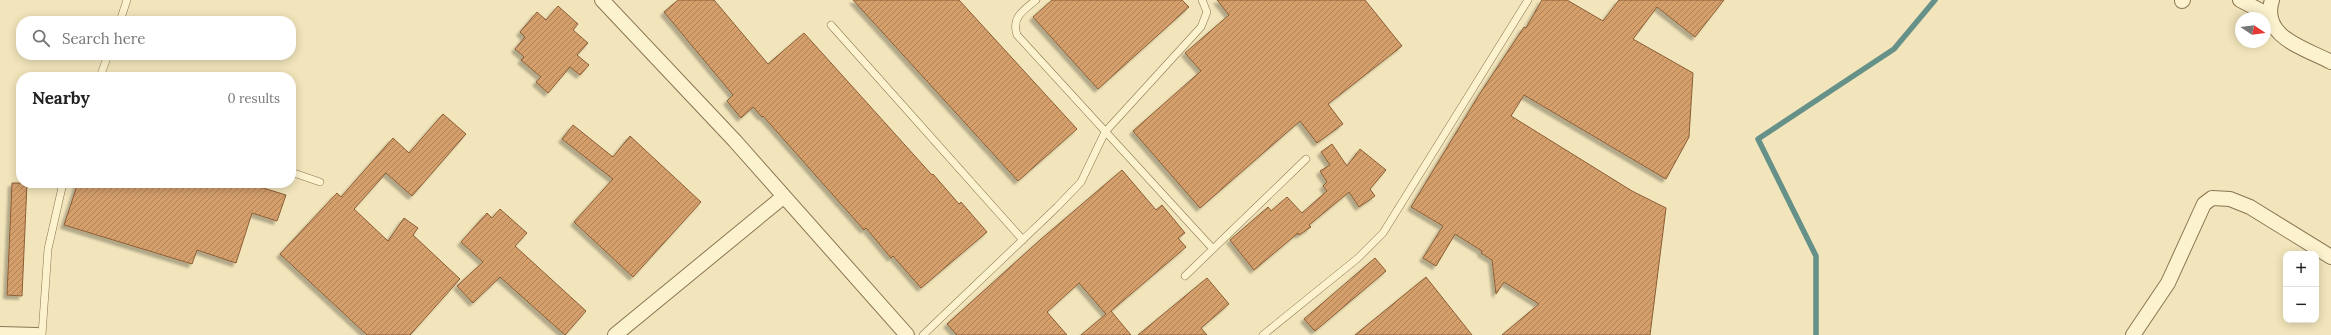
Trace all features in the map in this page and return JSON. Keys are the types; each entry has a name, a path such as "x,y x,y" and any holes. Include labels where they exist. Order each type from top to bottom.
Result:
{"street":[{"path":"602,0 735,141 783,197 907,335"},
{"path":"2240,0 2263,12"},
{"path":"2270,12 2272,0"},
{"path":"2271,23 2277,32 2302,48 2331,62"},
{"path":"615,335 783,197"},
{"path":"2133,335 2168,282 2204,204 2212,198 2230,199 2250,207 2331,257"},
{"path":"0,334 37,335"}],"lane":[{"path":"122,16 127,0"},
{"path":"1036,0 1016,20 1014,27 1017,35 1213,249"},
{"path":"923,335 1023,240 1081,182 1105,132 1201,27 1206,12 1202,0"},
{"path":"1264,335 1358,258 1383,233 1528,0"},
{"path":"831,26 1023,240"},
{"path":"102,72 106,60"},
{"path":"1185,276 1306,159"},
{"path":"296,174 320,182"},
{"path":"42,335 48,249 62,188"}],"building":[{"path":"678,0 714,0 768,64 804,33 932,175 933,174 959,204 961,202 987,232 921,288 893,256 891,258 866,228 864,230 763,116 762,117 753,107 741,118 727,101 733,95 664,12"},
{"path":"853,0 959,0 1077,129 1018,181"},
{"path":"1052,0 1182,0 1189,7 1098,89 1033,17"},
{"path":"1217,0 1365,0 1402,46 1328,104 1343,124 1317,143 1300,121 1200,208 1133,131 1201,71 1185,53 1229,15"},
{"path":"1542,0 1567,0 1603,21 1619,0 1724,0 1695,37 1657,7 1633,39 1693,73 1689,137 1666,179 1524,95 1511,116 1632,191 1666,208 1650,335 1502,335 1539,304 1504,282 1496,294 1492,260 1481,253 1482,251 1455,234 1436,266 1423,258 1443,226 1411,207 1479,95 1524,27 1526,28"},
{"path":"558,6 578,24 573,30 588,43 577,55 589,65 580,75 570,67 548,93 536,82 541,77 521,60 524,57 515,49 525,37 520,32 537,12 546,20"},
{"path":"443,114 466,134 412,196 386,173 354,209 388,241 404,218 418,228 413,235 460,279 410,335 367,335 280,254 337,193 341,197 393,138 409,153"},
{"path":"573,125 613,157 630,136 701,202 633,277 574,222 613,179 562,139"},
{"path":"1332,144 1347,166 1360,149 1386,170 1370,189 1375,196 1359,207 1349,192 1309,225 1311,227 1299,235 1298,233 1254,270 1230,240 1268,207 1271,211 1287,197 1302,213 1327,191 1323,186 1327,182 1320,171 1330,165 1321,152"},
{"path":"1122,170 1156,210 1162,205 1185,233 1178,238 1186,247 1111,311 1131,335 1081,335 1106,314 1079,283 1047,312 1067,335 957,335 947,324 1040,240"},
{"path":"12,183 16,183 16,188 27,188 22,296 7,295"},
{"path":"76,188 263,188 286,195 277,221 252,213 236,263 197,250 192,264 64,225"},
{"path":"500,209 527,233 515,246 586,311 565,335 500,277 473,303 457,286 483,262 461,242 487,213 492,218"},
{"path":"1375,258 1386,271 1315,331 1304,319"},
{"path":"1426,277 1472,335 1355,335"},
{"path":"1207,278 1229,304 1201,328 1207,335 1138,335"}],"waterway":[{"path":"1816,335 1816,256 1758,139 1894,49 1935,0"}]}
